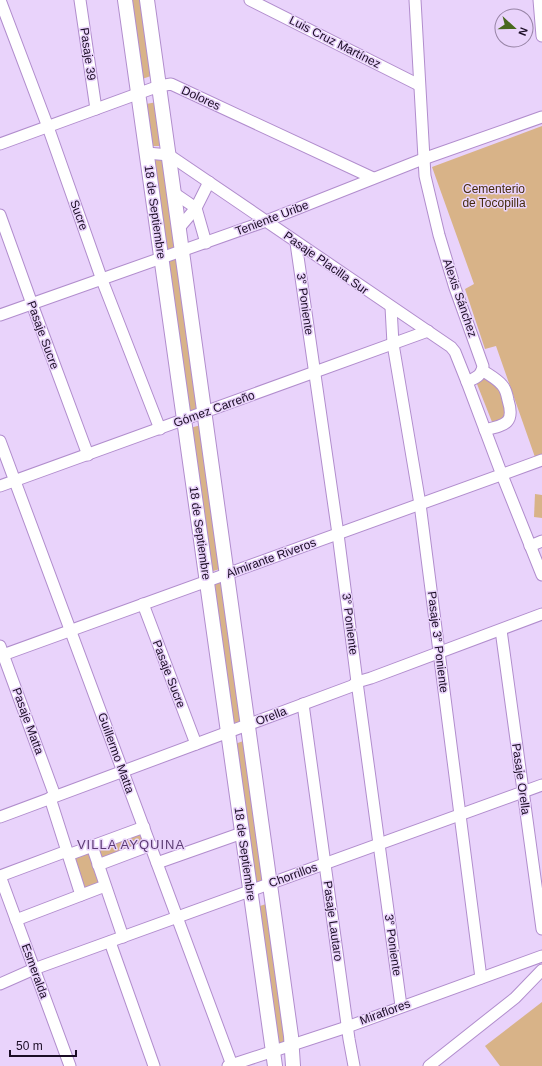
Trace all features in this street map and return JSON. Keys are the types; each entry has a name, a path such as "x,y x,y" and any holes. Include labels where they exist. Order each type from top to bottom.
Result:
{"main road":[{"name":"18 de Septiembre","path":"126,0 275,1066"},
{"name":"18 de Septiembre","path":"147,0 228,574 292,1045 293,1066"}],"street":[{"name":"Sucre","path":"0,0 48,127 102,280 160,429"},
{"name":"Pasaje 39","path":"80,0 96,109"},
{"name":"Luis Cruz Martínez","path":"250,0 419,85"},
{"name":"Alexis Sánchez","path":"415,0 425,176 439,235 455,288 482,361 482,370"},
{"path":"539,0 542,36"},
{"name":"Dolores","path":"0,144 159,86 171,84 373,178"},
{"name":"Teniente Uribe","path":"0,315 182,252 266,221 423,159 542,117"},
{"name":"Pasaje Placilla Sur","path":"147,153 169,155 296,243 451,347 455,352 467,382"},
{"path":"179,228 196,208 209,182"},
{"path":"174,193 196,208 206,243"},
{"name":"Pasaje Sucre","path":"0,215 88,455"},
{"name":"3° Poniente","path":"296,243 338,534 401,1006"},
{"name":"Pasaje 3° Poniente","path":"391,307 394,344 420,504 481,978"},
{"name":"Gómez Carreño","path":"0,486 428,331"},
{"path":"485,430 507,423 511,417 511,411 504,387 482,370 477,377 467,382 485,430 502,475 542,575"},
{"name":"Guillermo Matta","path":"0,441 178,918 230,1065"},
{"name":"Almirante Riveros","path":"1,652 71,630 542,460"},
{"path":"530,546 542,541"},
{"name":"Pasaje Sucre","path":"143,604 196,744"},
{"name":"Orella","path":"0,817 352,686 357,682 542,614"},
{"name":"Pasaje Orella","path":"501,630 522,792 542,929"},
{"name":"Pasaje Matta","path":"1,652 53,797 81,895"},
{"name":"Pasaje Lautaro","path":"303,704 347,1027 354,1066"},
{"name":"Chorrillos","path":"0,984 34,969 178,918 542,784"},
{"path":"0,876 92,846 144,827"},
{"path":"157,863 242,833"},
{"path":"98,865 151,845"},
{"path":"92,846 123,937"},
{"name":"Esmeralda","path":"0,876 70,1066"},
{"path":"16,920 105,886"},
{"path":"110,942 154,1066"},
{"name":"Miraflores","path":"230,1065 347,1027 401,1006 542,956"},
{"path":"429,1066 515,998 542,970"}],"green space":[{"path":"131,0 142,0 151,76 142,79"},
{"path":"157,102 163,146 152,146 146,104"},
{"name":"Cementerio de Tocopilla","path":"542,126 542,458 536,460 496,346 485,349 465,289 474,284 432,167"},
{"path":"165,159 176,247 166,250 153,160"},
{"path":"178,257 200,408 189,411 168,261"},
{"path":"482,375 500,389 508,418 494,427 475,379"},
{"path":"201,425 223,568 210,572 190,428"},
{"path":"535,494 542,495 542,518 534,517"},
{"path":"223,577 242,721 232,724 212,581"},
{"path":"246,740 265,880 254,884 235,744"},
{"path":"138,830 145,841 102,858 97,847"},
{"path":"90,849 101,883 85,889 73,855"},
{"path":"269,903 287,1042 277,1045 257,907"},
{"path":"542,1002 542,1066 500,1066 485,1046"}],"district":[{"name":"VILLA AYQUINA","path":"131,844"}]}
